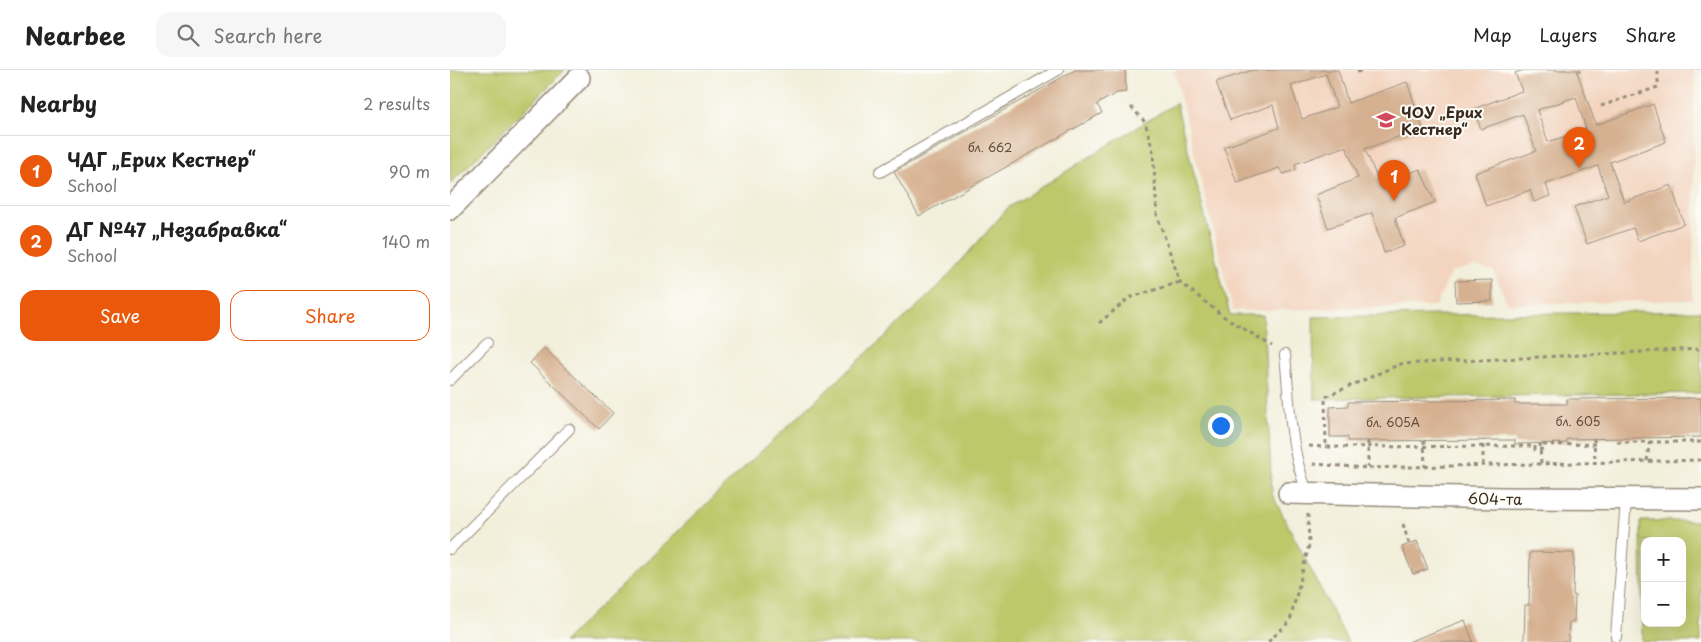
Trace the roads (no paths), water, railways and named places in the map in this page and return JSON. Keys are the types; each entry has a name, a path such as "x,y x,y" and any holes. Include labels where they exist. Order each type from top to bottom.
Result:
{"street":[{"path":"450,209 579,78"},
{"name":"604-та","path":"1299,493 1503,498 1701,499"}],"lane":[{"path":"880,172 1058,70"},
{"path":"450,380 487,343"},
{"path":"1285,355 1299,493"},
{"path":"450,549 569,429"},
{"path":"1616,637 1626,499"}],"place":[{"name":"ЧОУ „Ерих Кестнер“","path":"1386,120"},
{"name":"ДГ №47 „Незабравка“","path":"1579,168"},
{"name":"ЧДГ „Ерих Кестнер“","path":"1394,201"}]}
